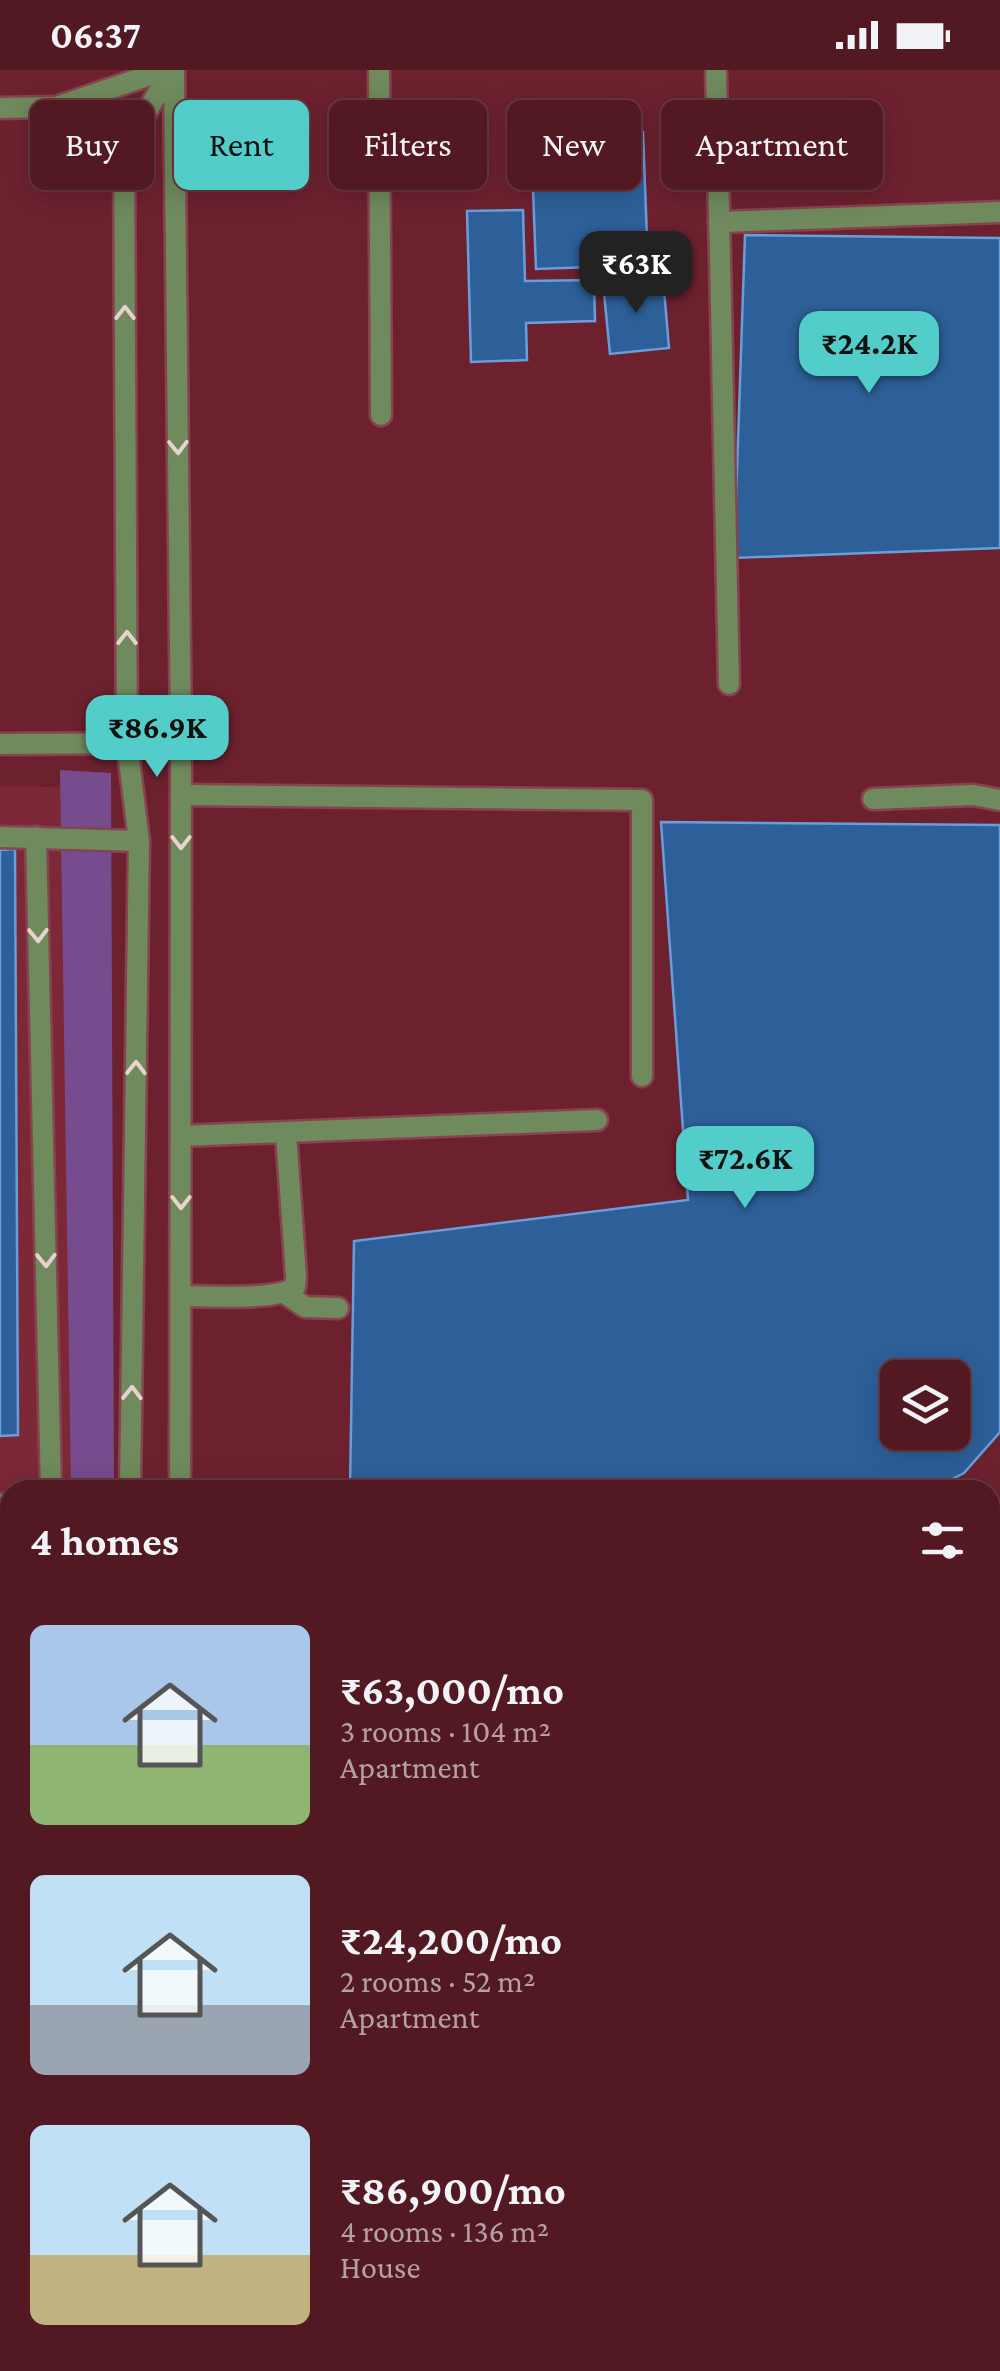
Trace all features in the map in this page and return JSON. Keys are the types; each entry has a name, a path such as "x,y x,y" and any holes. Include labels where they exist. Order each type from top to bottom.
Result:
{"street":[{"path":"0,108 56,107 170,70"},
{"path":"170,70 181,743 180,1480"},
{"path":"130,1480 139,840 127,744 124,148 170,70"},
{"path":"379,70 381,415"},
{"path":"716,70 730,684"},
{"path":"719,222 1000,212"},
{"path":"0,744 181,743"},
{"path":"181,795 642,800 642,1076"},
{"path":"873,800 973,795 1000,800"},
{"path":"0,837 139,840"},
{"path":"36,838 51,1480"},
{"path":"181,1136 597,1120"},
{"path":"286,1133 296,1276 294,1287 286,1294"},
{"path":"180,1296 286,1294 304,1306 338,1308"}],"shaded area":[{"path":"60,770 111,773 114,1480 71,1480"},
{"path":"0,786 89,788 102,1480 0,1480"}],"building":[{"path":"641,132 648,265 536,269 533,190 641,190"},
{"path":"523,210 525,281 594,280 595,321 526,323 527,360 471,362 467,211"},
{"path":"745,235 1000,238 1000,548 734,558"},
{"path":"663,278 669,348 610,354 603,283"},
{"path":"661,822 1000,825 1000,1432 964,1473 950,1480 350,1480 354,1241 688,1200"},
{"path":"15,849 18,1435 0,1436 0,850"}]}
